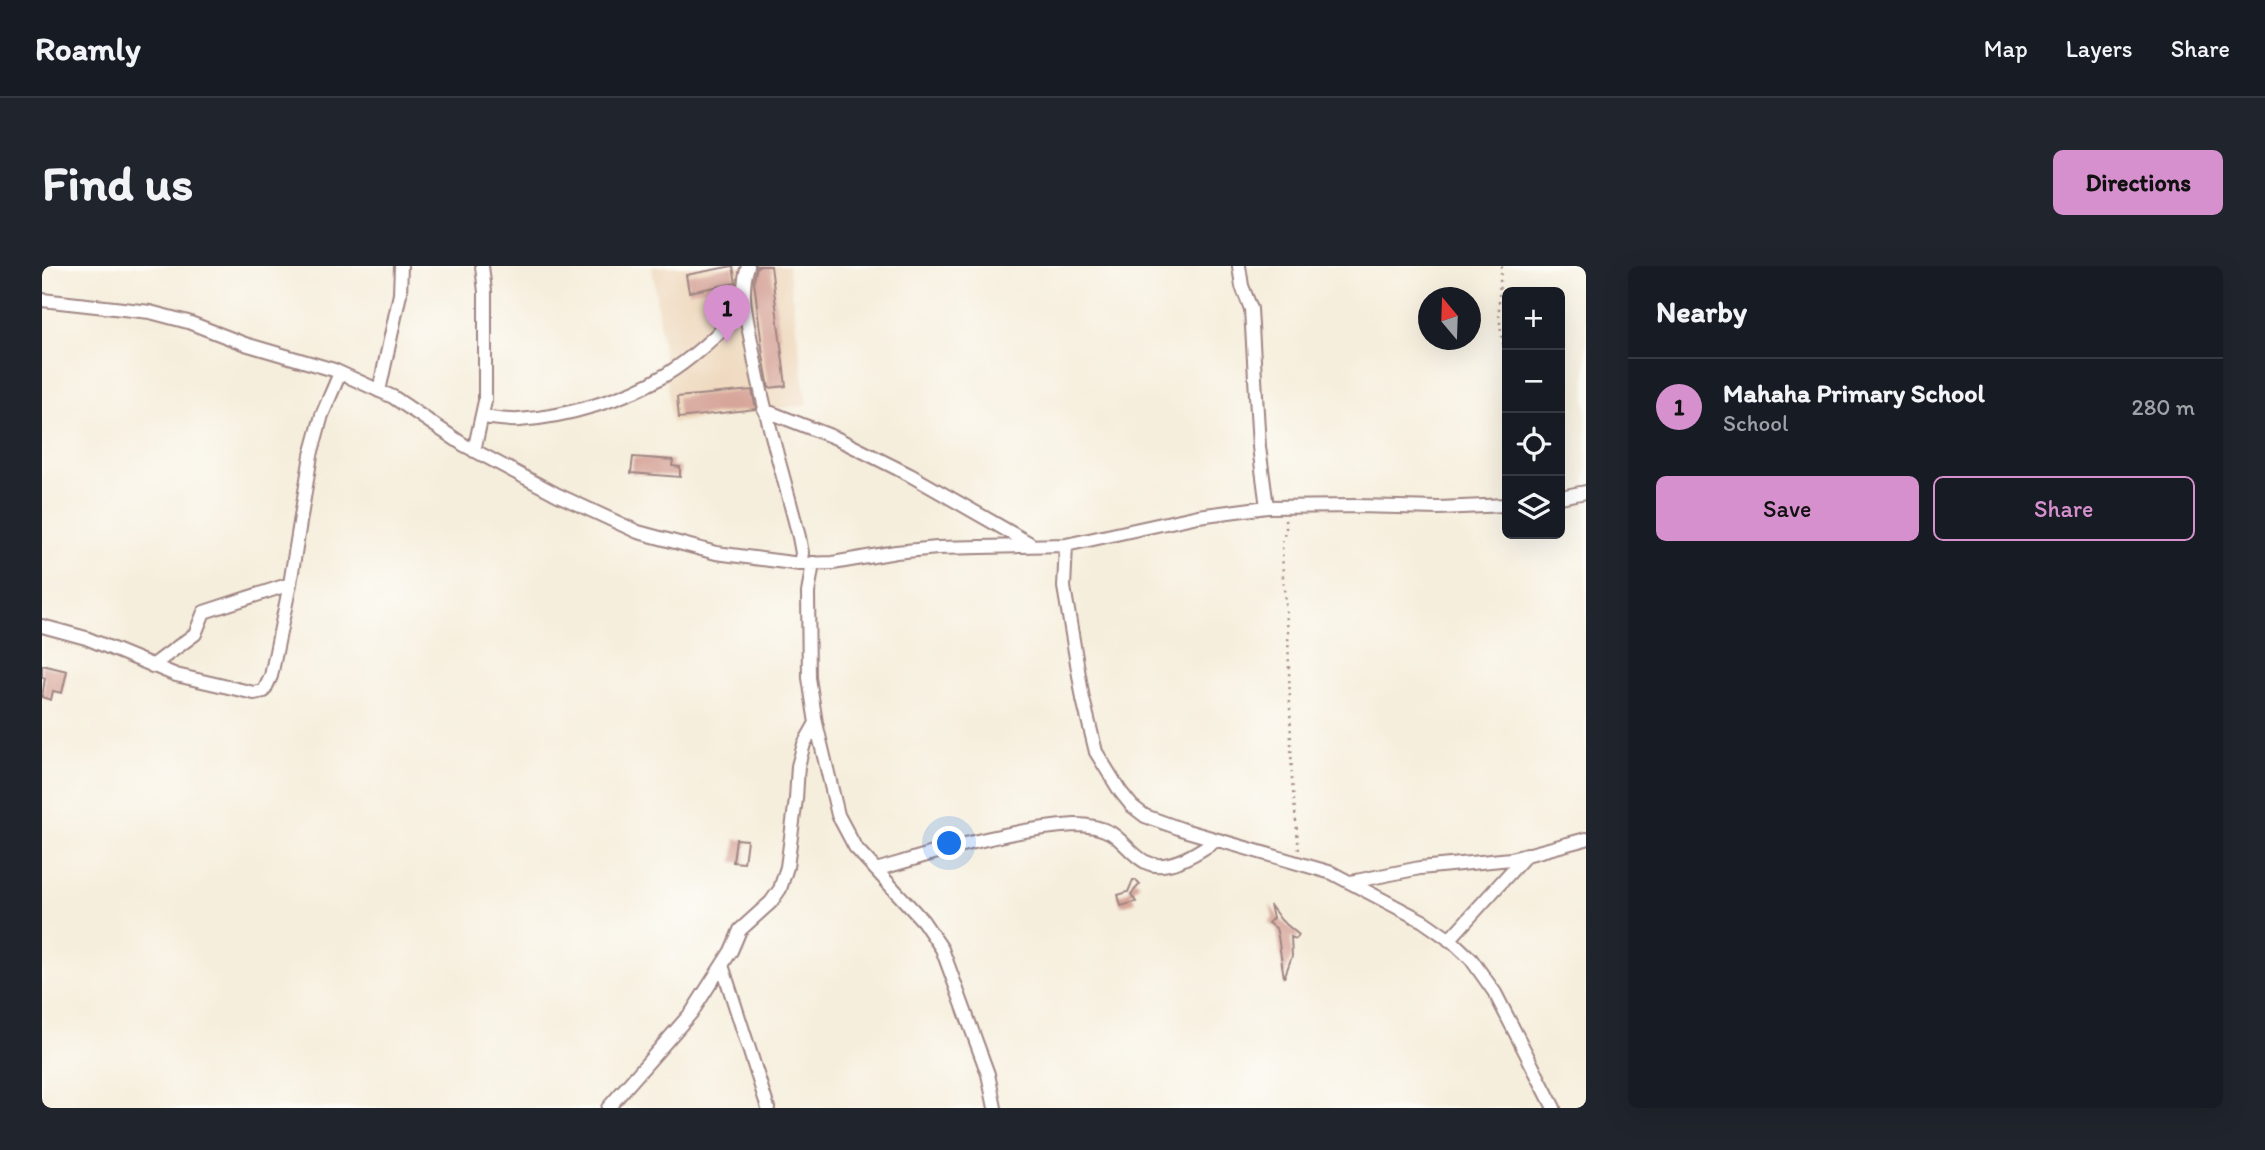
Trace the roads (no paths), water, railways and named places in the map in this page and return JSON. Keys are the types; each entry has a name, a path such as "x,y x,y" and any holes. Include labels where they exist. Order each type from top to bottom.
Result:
{"street":[{"path":"379,391 400,294 401,266"},
{"path":"474,451 485,401 485,292 482,266"},
{"path":"748,266 744,277 745,308 764,410 802,553 807,563 809,678 816,723 838,815 855,847 923,921 942,949 988,1074 995,1108"},
{"path":"1239,266 1242,286 1251,309 1259,447 1267,507"},
{"path":"42,300 150,312 340,373 393,397 474,451 558,495 638,532 716,553 807,563 833,563 937,548 1066,545 1198,516 1267,507 1502,506"},
{"path":"482,417 516,420 534,418 589,407 629,392 666,374 707,344 745,308"},
{"path":"42,626 86,638 176,675 254,693 264,691 271,677 290,584 311,455 340,373"},
{"path":"764,410 836,438 910,475 1032,545"},
{"path":"1565,496 1586,492"},
{"path":"1066,545 1065,587 1076,669 1097,752 1132,806 1145,816 1332,873 1423,921 1471,959 1494,993 1554,1108"},
{"path":"152,666 195,634 204,612 290,584"},
{"path":"608,1108 692,1012 722,965 740,930 771,902 780,889 787,867 798,766 804,744 816,723"},
{"path":"876,870 997,838 1074,825 1090,825 1111,833 1136,858 1158,866 1187,858 1217,840"},
{"path":"1351,882 1419,868 1511,859 1586,839"},
{"path":"1449,940 1528,854"},
{"path":"722,965 768,1108"}],"place":[{"name":"Mahaha Primary School","path":"727,343"}]}
